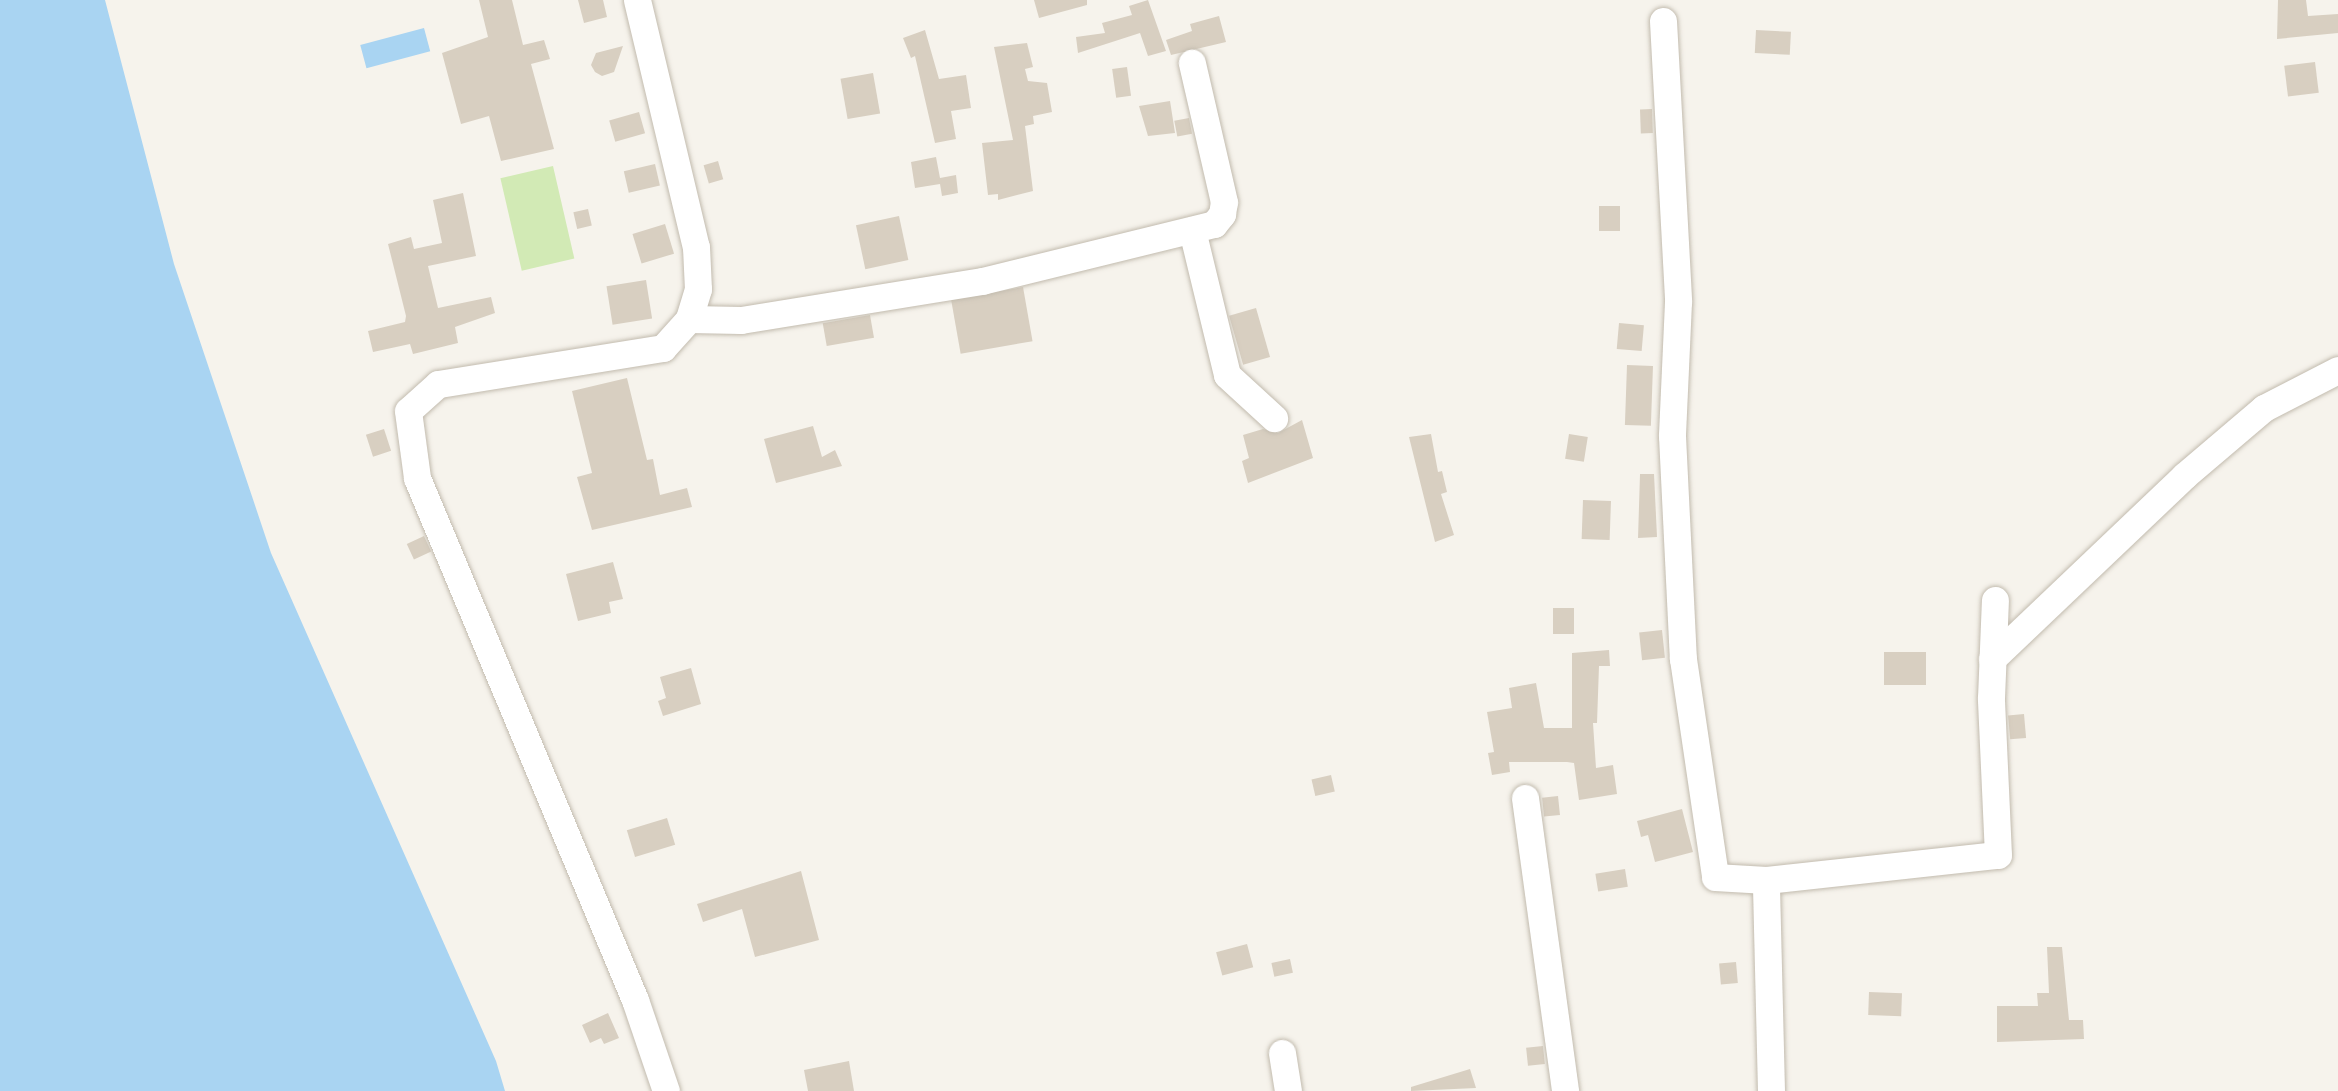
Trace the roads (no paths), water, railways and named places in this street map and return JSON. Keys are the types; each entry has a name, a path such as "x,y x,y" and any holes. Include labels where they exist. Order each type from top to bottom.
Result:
{"street":[{"path":"638,0 696,247 698,289 689,319 663,348 438,384 408,411 417,478 635,1000 666,1091"},
{"path":"1663,21 1678,302 1672,436 1683,659 1715,877 1766,880 1998,855 1992,659 1995,600"},
{"path":"689,319 741,320 982,281 1214,224 1222,214 1224,202 1192,63"},
{"path":"1192,230 1227,375 1274,418"},
{"path":"1992,659 2184,476 2264,408 2338,370"},
{"path":"1525,798 1565,1091"},
{"path":"1766,880 1771,1091"},
{"path":"1282,1053 1288,1091"}],"water":[{"path":"0,0 105,0 174,264 271,553 496,1061 505,1091 0,1091"},
{"path":"424,28 430,51 366,68 360,45"}]}
